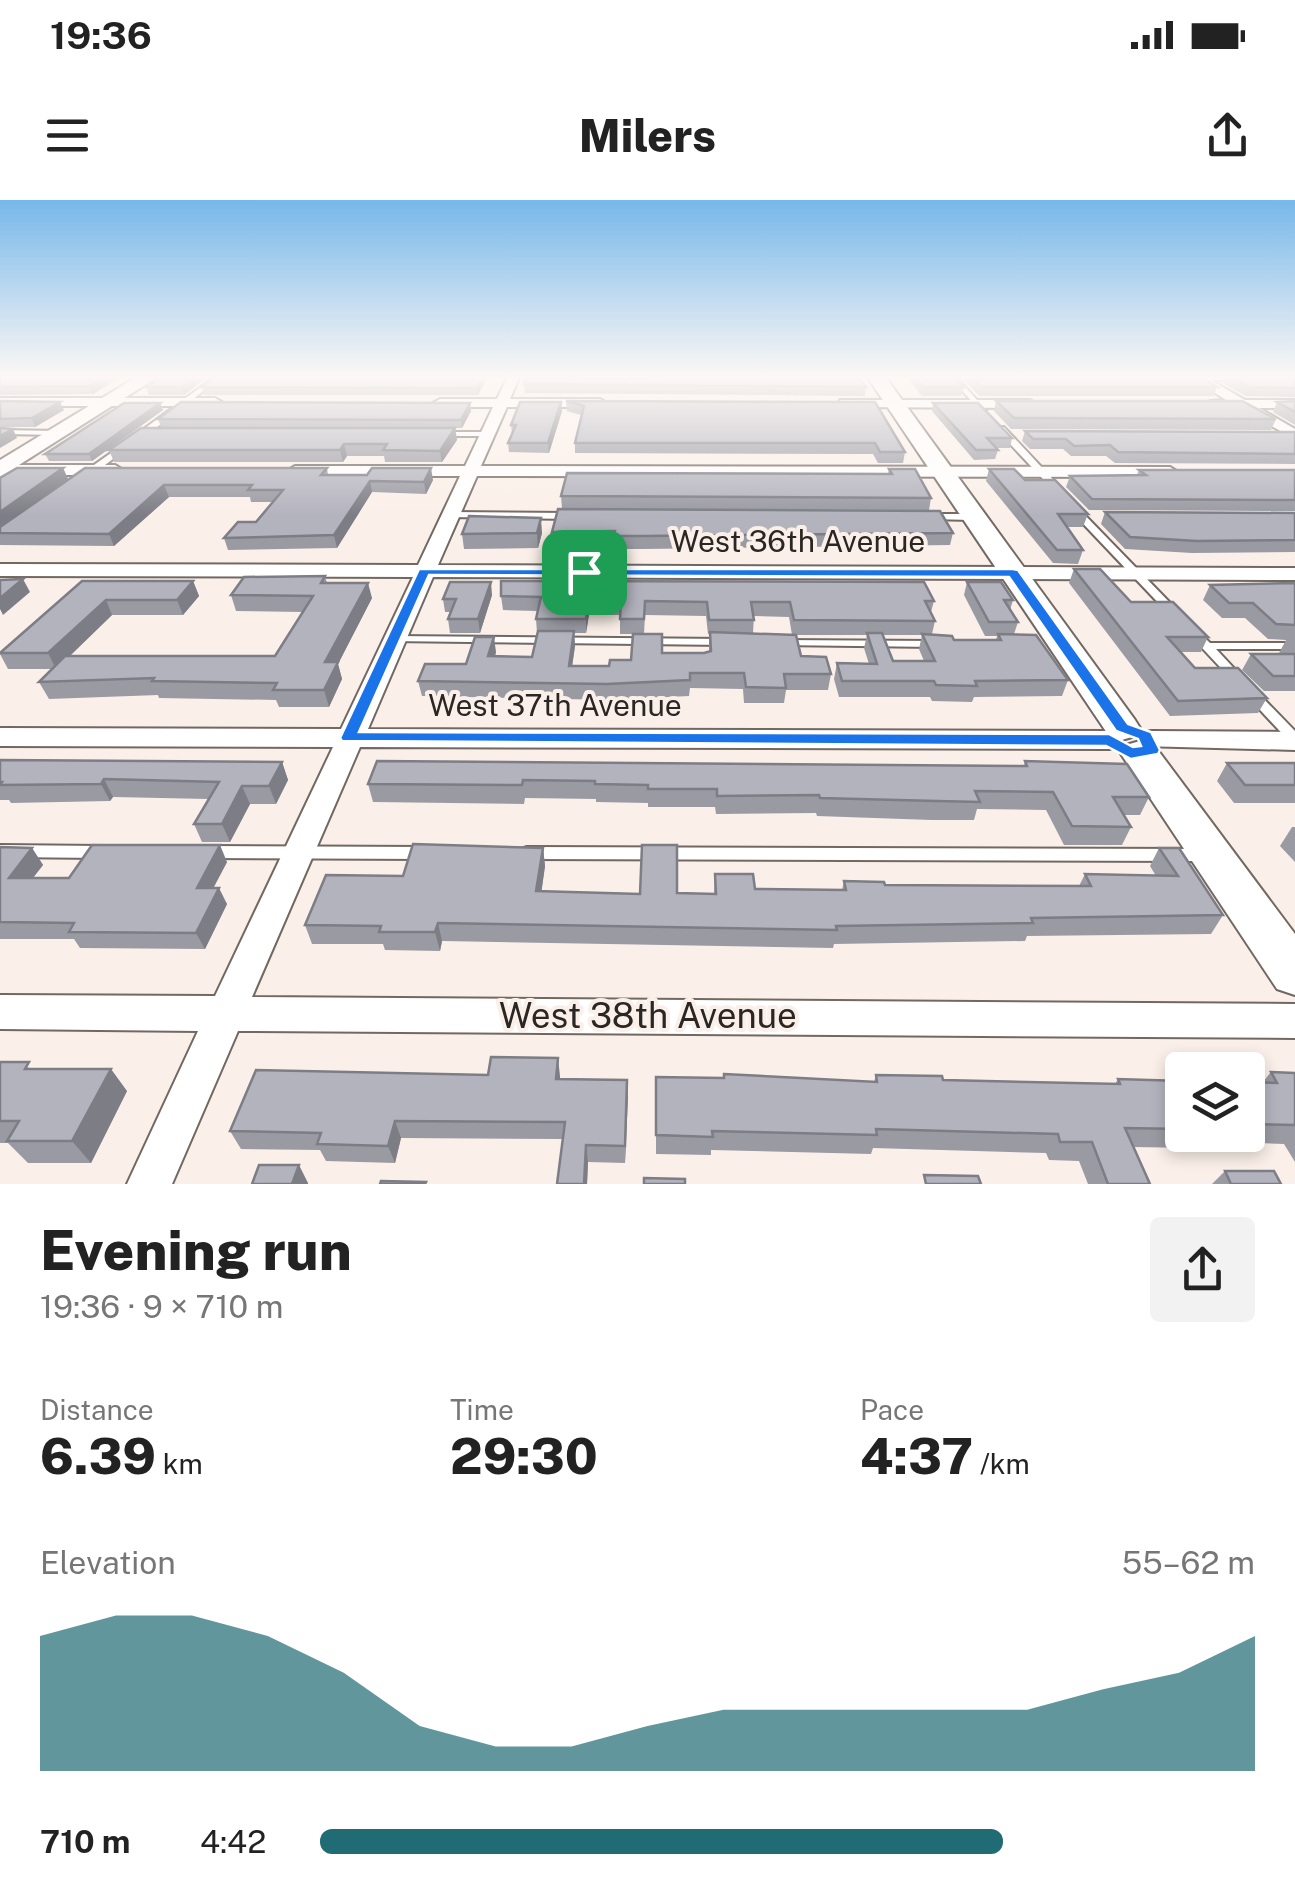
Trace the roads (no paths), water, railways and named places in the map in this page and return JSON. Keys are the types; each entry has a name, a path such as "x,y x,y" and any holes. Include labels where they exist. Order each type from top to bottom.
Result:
{"street":[{"path":"0,470 74,424"},
{"path":"149,1184 492,424"},
{"path":"908,424 1013,573 1053,644 1130,740 1295,973"},
{"path":"0,470 130,470"},
{"path":"282,470 1198,472"},
{"name":"West 36th Avenue","path":"0,570 1295,574"},
{"name":"West 37th Avenue","path":"0,736 1295,740"},
{"name":"West 38th Avenue","path":"0,1012 1295,1021"}],"lane":[{"path":"70,486 156,424"},
{"path":"997,424 1295,740"},
{"path":"0,432 60,433"},
{"path":"144,433 163,433"},
{"path":"432,434 488,434"},
{"path":"1006,434 1026,435"},
{"path":"451,516 585,516"},
{"path":"917,517 973,517"},
{"path":"1082,517 1101,517"},
{"path":"393,640 750,642"},
{"path":"770,643 946,644"},
{"path":"1207,646 1295,646"},
{"path":"0,851 114,852"},
{"path":"190,852 447,853"},
{"path":"506,854 1211,856"}]}
